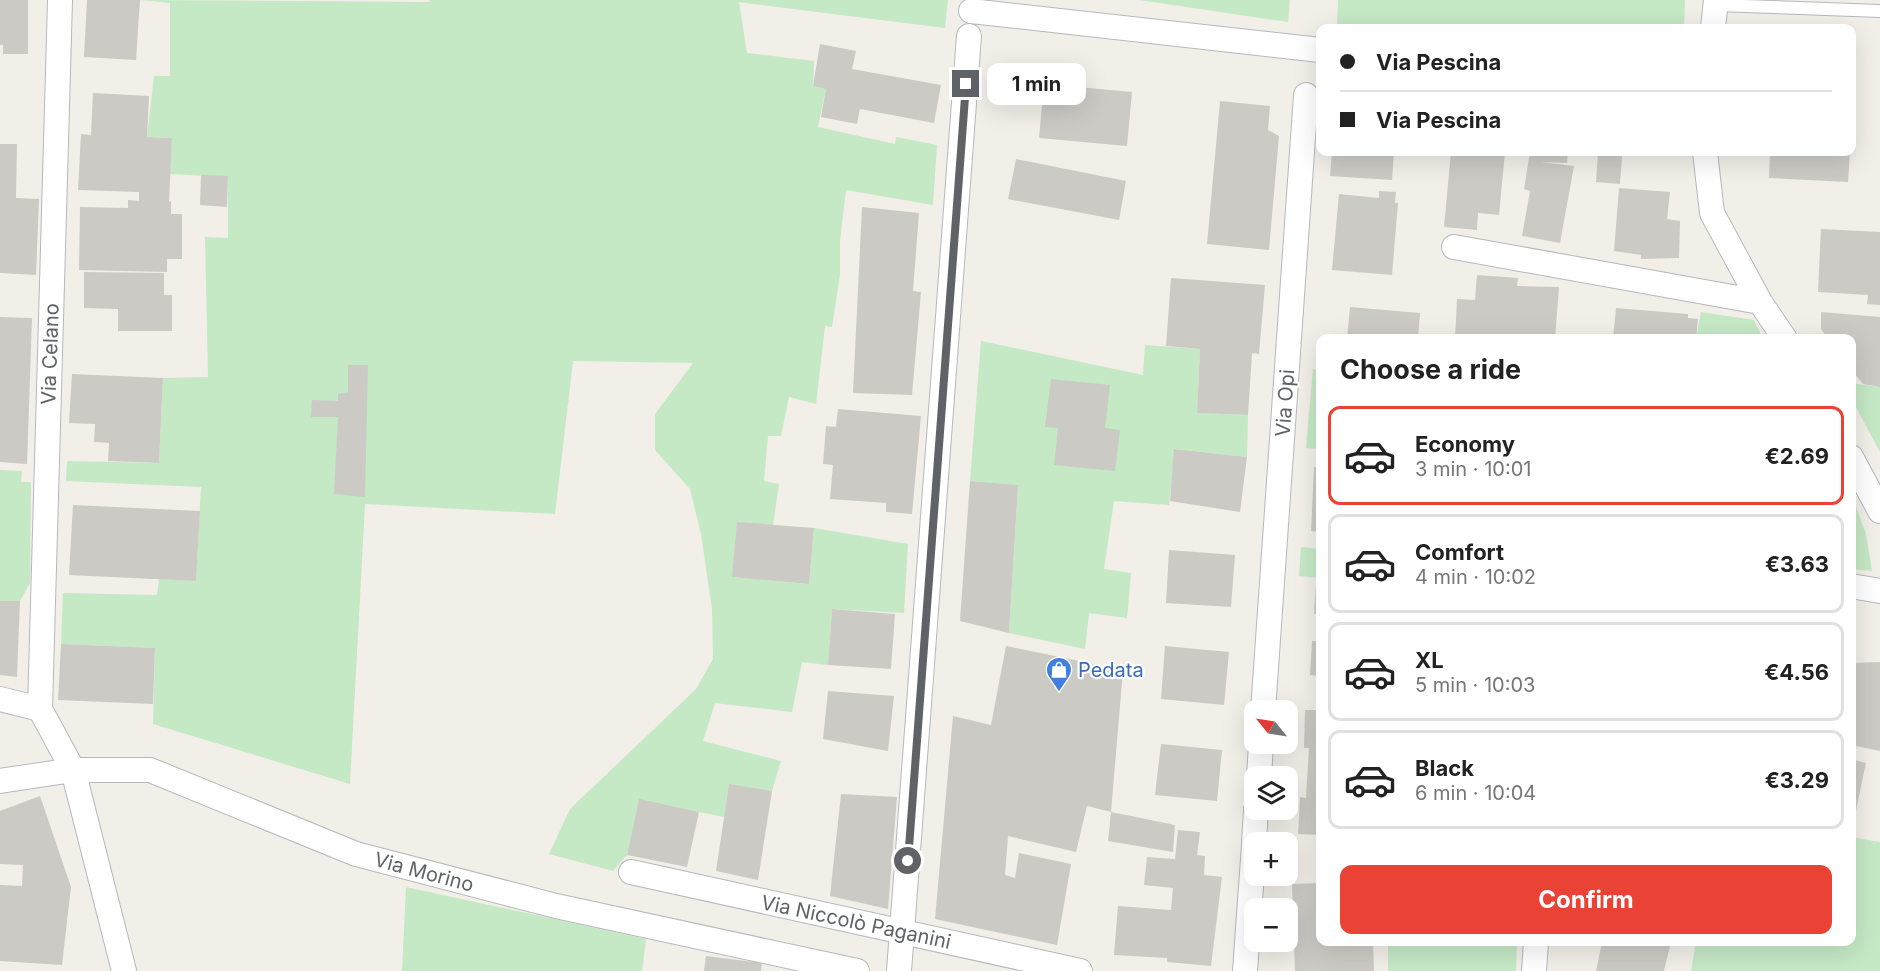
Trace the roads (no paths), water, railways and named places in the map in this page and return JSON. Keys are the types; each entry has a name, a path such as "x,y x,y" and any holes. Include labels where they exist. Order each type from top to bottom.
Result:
{"street":[{"name":"Via Celano","path":"40,709 60,0"},
{"path":"971,10 1316,50"},
{"path":"899,971 969,36"},
{"name":"Via Opi","path":"1264,700 1306,95"},
{"path":"1705,156 1712,213 1760,302 1782,334"},
{"path":"1454,247 1760,302"},
{"path":"1856,466 1880,511"},
{"path":"1856,587 1880,591"},
{"path":"0,699 40,709 73,770 124,971"},
{"name":"Via Morino","path":"0,781 73,770 150,770 356,854 556,906 857,971"},
{"name":"Via Niccolò Paganini","path":"631,872 1080,971"},
{"path":"1245,971 1251,886"},
{"path":"1534,971 1536,946"}],"lane":[{"path":"1715,11 1880,11"}],"place":[{"name":"Pedata","path":"1059,693"}]}
